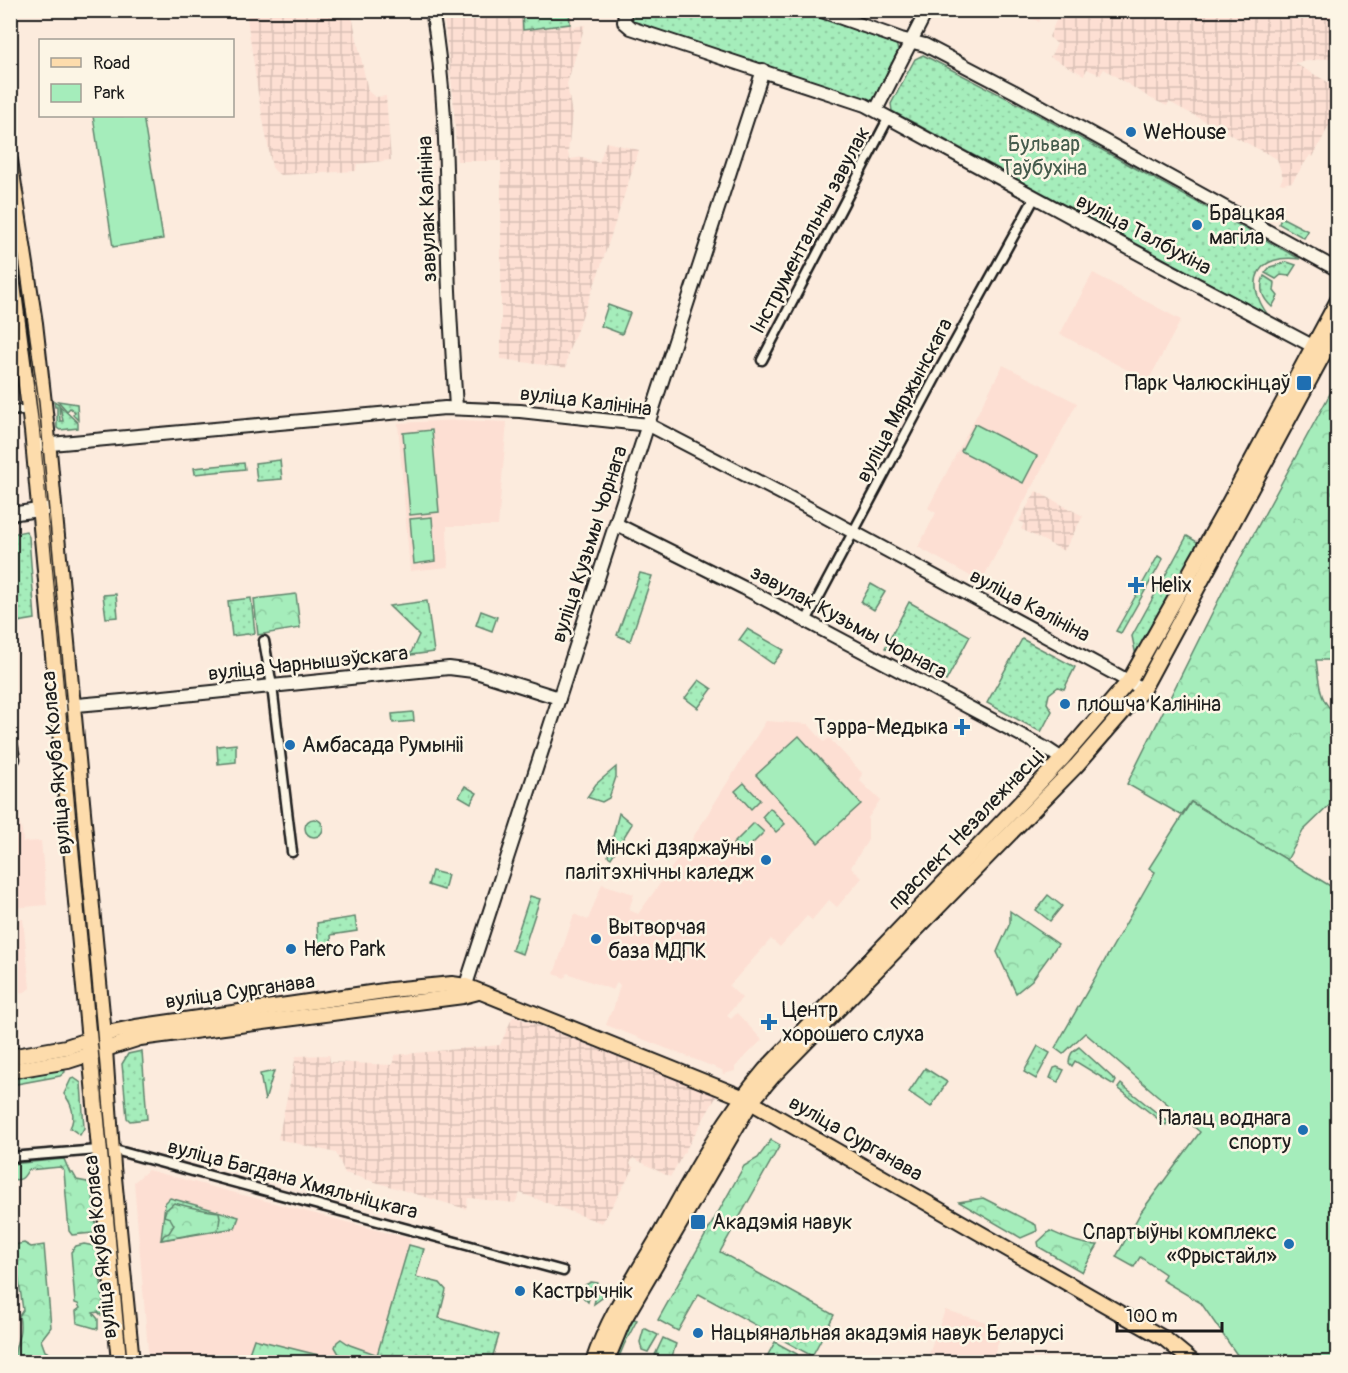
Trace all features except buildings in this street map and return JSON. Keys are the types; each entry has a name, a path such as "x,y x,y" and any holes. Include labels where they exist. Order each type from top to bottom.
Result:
{"main road":[{"name":"завулак Калініна","path":"432,10 444,112 456,408"},
{"name":"вуліца Талбухіна","path":"625,10 624,22 631,28 763,70 876,110 1319,349"},
{"path":"819,10 925,45 1338,270"},
{"path":"876,110 927,10"},
{"name":"вуліца Кузьмы Чорнага","path":"469,991 559,698 763,70"},
{"name":"вуліца Якуба Коласа","path":"10,160 35,323 48,444 89,1047 105,1149 132,1362"},
{"name":"вуліца Якуба Коласа","path":"10,262 30,410 39,510 65,706 104,1042 105,1149 119,1362"},
{"name":"праспект Незалежнасці","path":"593,1362 610,1320 701,1162 747,1100 1076,766 1143,689 1319,349 1338,300"},
{"name":"праспект Незалежнасці","path":"606,1362 623,1321 765,1070 1062,759 1130,681 1319,349 1338,327"},
{"name":"вуліца Калініна","path":"33,445 456,408 520,411 649,425 854,532 1143,689"},
{"path":"10,514 53,508"},
{"name":"завулак Кузьмы Чорнага","path":"616,524 806,621 1062,759"},
{"name":"вуліца Чарнышэўскага","path":"65,706 448,668 473,671 559,698"},
{"name":"вуліца Сурганава","path":"10,1057 89,1047 147,1025 452,984 747,1100 1165,1339 1193,1362"},
{"name":"вуліца Сурганава","path":"10,1071 68,1061 89,1047"}],"street":[{"name":"Інструментальны завулак","path":"762,360 889,117"},
{"name":"вуліца Мяржынскага","path":"806,621 935,377 1035,197"},
{"path":"10,411 44,408"},
{"path":"264,641 272,686 292,852"},
{"path":"10,732 15,759"},
{"name":"вуліца Багдана Хмяльніцкага","path":"10,1157 105,1149 563,1271"}],"shaded area":[{"path":"246,11 351,11 368,91 375,97 386,96 391,160 357,164 356,171 280,175 275,171 272,167 258,93"},
{"path":"443,11 572,11 572,27 585,25 567,84 572,114 568,153 570,159 583,157 599,163 606,142 639,150 598,275 568,353 566,368 501,359 501,161 457,161 453,95"},
{"path":"1018,11 1045,11 1039,22"},
{"path":"1060,11 1337,11 1337,57 1294,63 1337,87 1337,110 1313,157 1310,155 1292,182 1280,183 1283,177 1277,159 1169,102 1167,106 1150,98 1104,69 1100,75 1087,69 1084,75 1050,57 1057,44 1049,37"},
{"path":"1093,273 1181,320 1148,381 1060,334"},
{"path":"1003,365 1077,403 981,582 918,547 936,513 928,508"},
{"path":"460,420 507,422 498,526 447,526 448,567 410,571 398,423"},
{"path":"1036,491 1083,516 1064,551 1021,529 1024,523 1019,521"},
{"name":"Мінскі дзяржаўны палітэхнічны каледж","path":"766,721 808,724 824,742 829,738 862,773 860,781 880,800 868,818 868,840 851,867 862,878 837,907 829,900 812,920 807,916 780,947 771,939 729,986 742,998 727,1015 731,1019 737,1013 762,1040 735,1067 735,1071 723,1074 722,1070 606,1025 620,985 617,982 613,990 567,973 565,978 554,974 574,914 588,920 602,884 634,894 629,910 638,914 683,852 689,850 693,845 692,839"},
{"path":"11,803 13,803 22,831 23,842 41,841 47,905 11,908"},
{"path":"23,919 30,988 25,992 11,995 11,920"},
{"path":"513,1016 718,1094 670,1177 633,1158 630,1164 634,1168 602,1223 520,1193 515,1203 468,1198 466,1209 345,1173 336,1153 278,1139 296,1056 329,1055 330,1062 392,1065 395,1055 500,1045"},
{"path":"148,1170 411,1239 375,1362 149,1362 134,1182"},
{"path":"945,1310 1003,1327 992,1362 926,1362"}],"green space":[{"path":"630,10 811,11 896,43 898,51 876,96 873,100 869,100 635,24 629,15"},
{"path":"522,11 569,11 570,24 523,30"},
{"name":"Бульвар Таўбухіна","path":"923,55 1026,108 1300,259 1274,260 1259,272 1256,281 1257,291 1260,303 1268,315 892,111 891,104 915,59"},
{"path":"93,117 143,117 163,239 113,247"},
{"path":"1281,217 1308,231 1304,238 1279,224"},
{"path":"1287,262 1296,265 1289,276 1281,275 1276,279 1265,273 1270,267"},
{"path":"1264,276 1275,283 1274,291 1278,296 1272,307 1262,293"},
{"path":"608,305 630,313 622,334 601,326"},
{"name":"Парк Чалюскінцаў","path":"1337,381 1337,660 1316,660 1323,697 1326,704 1337,712 1337,798 1303,831 1287,860 1191,802 1181,815 1127,784 1228,581"},
{"path":"54,401 59,404 60,421 63,421 60,406 78,423 78,428 60,430 57,428 57,407"},
{"path":"58,401 77,404 78,420 73,415 75,412 70,408 67,411"},
{"path":"975,424 1037,456 1023,483 961,451"},
{"path":"432,430 439,512 410,515 403,433"},
{"path":"280,460 282,479 257,481 255,463"},
{"path":"244,463 245,469 195,474 194,468"},
{"path":"432,517 435,561 414,564 410,519"},
{"path":"26,531 29,537 35,619 11,623 11,534"},
{"path":"1187,536 1199,543 1136,656 1132,636"},
{"path":"1158,556 1163,559 1121,633 1116,631"},
{"path":"640,573 652,576 630,641 617,635"},
{"path":"871,584 885,592 874,610 861,602"},
{"path":"116,594 118,617 106,618 103,595"},
{"path":"296,594 300,628 258,635 254,599"},
{"path":"251,598 255,633 232,636 228,601"},
{"path":"427,601 434,652 410,655 419,635 389,606"},
{"path":"909,602 970,636 946,681 885,648"},
{"path":"481,611 497,617 492,631 476,625"},
{"path":"747,629 784,650 773,664 739,640"},
{"path":"1022,639 1075,667 1064,689 1058,687 1049,694 1047,703 1052,711 1041,732 987,703"},
{"path":"699,680 712,689 698,708 685,698"},
{"path":"413,712 414,721 393,723 392,714"},
{"path":"799,736 861,804 818,843 756,775"},
{"path":"236,744 236,762 218,764 217,746"},
{"path":"616,767 616,777 609,798 602,802 587,797 596,784"},
{"path":"744,783 760,800 751,809 735,791"},
{"path":"465,786 477,793 471,803 459,796"},
{"path":"1191,802 1337,890 1337,1362 1242,1362 1201,1303 1162,1280 1165,1274 1140,1257 1134,1267 1116,1257 1141,1212 1200,1132 1085,1033 1063,1054 1055,1048 1155,872 1149,868"},
{"path":"770,808 785,824 776,832 762,817"},
{"path":"619,813 632,824 611,858 608,856"},
{"path":"310,819 318,819 323,824 321,835 310,837 305,832 305,824"},
{"path":"754,823 764,832 743,853 733,844"},
{"path":"432,871 448,875 444,890 428,885"},
{"path":"1048,895 1062,906 1050,921 1036,910"},
{"path":"530,896 540,899 522,954 512,950"},
{"path":"1010,911 1058,944 1032,980 1016,993 997,952 1010,923"},
{"path":"355,917 357,931 331,935 332,951 319,954 317,923"},
{"path":"1038,1046 1050,1053 1036,1079 1024,1072"},
{"path":"1079,1047 1116,1081 1114,1085 1075,1061 1072,1066 1069,1063 1071,1054"},
{"path":"142,1051 147,1119 130,1121 127,1118 122,1064 128,1054"},
{"path":"64,1067 65,1072 60,1076 11,1085 11,1076"},
{"path":"925,1068 947,1082 931,1107 909,1092"},
{"path":"1054,1068 1064,1070 1058,1082 1050,1078"},
{"path":"274,1071 265,1101 260,1074"},
{"path":"74,1078 81,1083 84,1128 80,1135 70,1128 73,1119 72,1111 64,1094 71,1079"},
{"path":"1121,1084 1168,1122 1166,1125 1118,1088"},
{"path":"771,1140 780,1145 720,1252 834,1315 812,1356 699,1294 678,1331 658,1320 744,1166 758,1158"},
{"path":"64,1159 70,1173 73,1173 77,1180 92,1183 96,1229 93,1233 72,1235 69,1231 64,1171 60,1167 28,1170 21,1179 11,1179 11,1164"},
{"path":"170,1198 239,1217 235,1228 161,1240 165,1203"},
{"path":"983,1198 1036,1225 1037,1231 1021,1238 959,1202"},
{"path":"174,1203 219,1212 218,1230 161,1240 174,1225 170,1218 164,1216 166,1210"},
{"path":"1050,1231 1067,1239 1098,1245 1082,1272 1039,1247 1038,1242"},
{"path":"24,1243 31,1247 44,1245 51,1327 41,1340 45,1351 53,1355 54,1362 14,1362 20,1329 19,1316 23,1310 14,1245"},
{"path":"84,1244 94,1246 98,1250 104,1313 101,1315 98,1312 93,1313 98,1319 98,1329 77,1323 76,1311 80,1308 75,1303 71,1252 76,1246"},
{"path":"409,1245 424,1249 416,1277 440,1283 446,1290 439,1318 499,1335 491,1362 375,1362"},
{"path":"591,1282 598,1283 603,1292 602,1298 594,1304 596,1296 590,1295 588,1302 582,1296 585,1285"},
{"path":"634,1319 637,1320 617,1362 614,1362 621,1343"},
{"path":"644,1328 658,1335 648,1352 642,1350 640,1342"},
{"path":"663,1338 676,1344 671,1360 657,1358 655,1355"},
{"path":"254,1339 318,1355 321,1362 246,1362"},
{"path":"341,1339 350,1345 378,1355 375,1362 340,1362 342,1359 335,1347"},
{"path":"775,1342 797,1354 796,1362 764,1362"}],"tram line":[{"path":"10,195 39,403 127,1362"}],"place":[{"name":"WeHouse","path":"1131,132"},
{"name":"Брацкая магіла","path":"1197,225"},
{"name":"Парк Чалюскінцаў","path":"1304,383"},
{"name":"Helix","path":"1136,585"},
{"name":"плошча Калініна","path":"1065,704"},
{"name":"Тэрра-Медыка","path":"962,727"},
{"name":"Амбасада Румыніі","path":"290,745"},
{"name":"Мінскі дзяржаўны палітэхнічны каледж","path":"766,860"},
{"name":"Вытворчая база МДПК","path":"596,939"},
{"name":"Hero Park","path":"291,949"},
{"name":"Центр хорошего слуха","path":"769,1022"},
{"name":"Палац воднага спорту","path":"1303,1130"},
{"name":"Акадэмія навук","path":"698,1222"},
{"name":"Спартыўны комплекс «Фрыстайл»","path":"1289,1244"},
{"name":"Кастрычнік","path":"520,1291"},
{"name":"Нацыянальная акадэмія навук Беларусі","path":"698,1333"}]}
